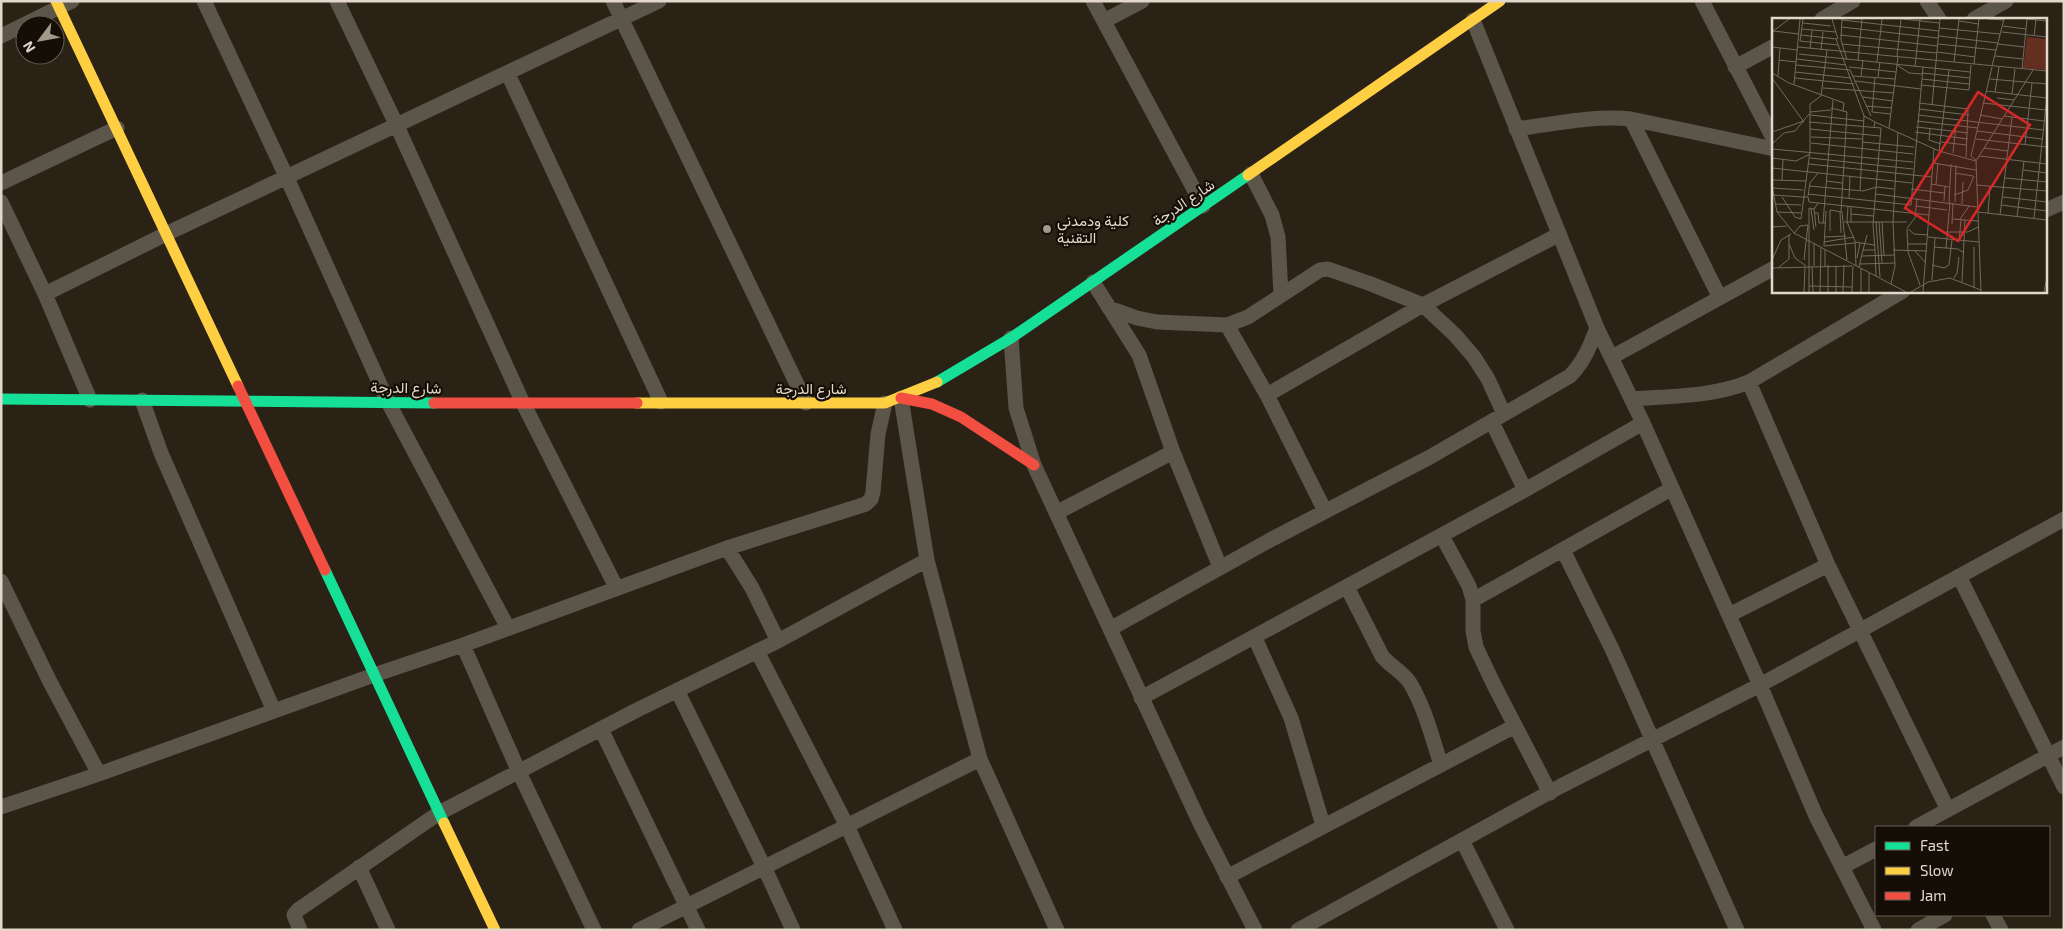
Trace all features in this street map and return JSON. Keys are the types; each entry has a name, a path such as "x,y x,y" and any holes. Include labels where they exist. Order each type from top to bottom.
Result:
{"street":[{"path":"204,1 287,178 388,402 508,628"},
{"path":"337,1 397,126 523,403 616,588"},
{"path":"613,1 806,403"},
{"path":"45,294 659,1"},
{"path":"1093,1 1203,206"},
{"path":"1104,21 1142,1"},
{"name":"شارع الدرجة","path":"1,399 523,403 885,403 931,386 1011,338 1500,1"},
{"path":"1702,1 1735,67 1772,131"},
{"path":"1824,18 1853,1"},
{"path":"1927,1 1938,18"},
{"path":"1976,18 2006,1"},
{"path":"1,36 63,3 118,128 244,400 495,930"},
{"path":"1473,20 1597,328 1643,423 1671,490 1760,684 1812,807 1874,930"},
{"path":"1735,67 1772,47"},
{"path":"508,74 661,402"},
{"path":"1516,129 1599,118 1632,119 1772,149"},
{"path":"1632,119 1719,296"},
{"path":"1,184 118,128"},
{"path":"1251,174 1272,215 1278,237 1281,295"},
{"path":"1,202 45,294 90,400"},
{"path":"2048,209 2064,202"},
{"path":"1267,396 1423,305 1558,235"},
{"path":"1110,308 1137,318 1157,322 1227,325 1248,317 1324,269 1371,284 1423,305 1455,335 1474,357 1488,379 1498,418 1525,490"},
{"path":"1612,357 1719,296 1772,269"},
{"path":"1093,282 1139,355 1173,452 1220,567"},
{"path":"1631,399 1719,392 1749,382 1901,292"},
{"path":"1227,325 1267,396 1325,511"},
{"path":"1110,629 1220,567 1430,457 1570,376 1583,360 1597,328"},
{"path":"1011,338 1016,408 1034,465 1227,877 1256,930"},
{"path":"1749,382 1828,565 1948,810"},
{"path":"1034,465 961,417 932,404 901,398 927,560 980,759 1057,930"},
{"path":"142,400 161,453 274,711"},
{"path":"1,807 463,645 727,548 866,504 871,499 873,492 878,434 885,403"},
{"path":"1142,698 1442,536 1643,423"},
{"path":"1056,513 1173,452"},
{"path":"1474,600 1671,490"},
{"path":"1298,930 1462,840 1760,684 2064,519"},
{"path":"1442,536 1469,586 1474,600 1473,631 1476,646 1550,793"},
{"path":"727,548 752,588 778,641"},
{"path":"1563,550 1612,649 1737,930"},
{"path":"300,930 294,915 298,910 439,813 677,690 778,641 927,560"},
{"path":"1729,615 1828,565"},
{"path":"1959,576 2064,787"},
{"path":"1347,587 1382,656 1388,664 1409,682 1423,710 1441,765"},
{"path":"3,590 99,774"},
{"path":"1255,638 1291,718 1323,825"},
{"path":"463,645 519,772 594,930"},
{"path":"757,651 847,826 895,930"},
{"path":"677,690 793,930"},
{"path":"1227,877 1515,726"},
{"path":"601,729 698,930"},
{"path":"1918,826 2064,747"},
{"path":"639,930 980,759"},
{"path":"1462,840 1507,930"},
{"path":"1842,867 1875,850"},
{"path":"359,867 388,930"},
{"path":"1918,930 1943,916"},
{"path":"1994,916 2001,930"}],"traffic: fast":[{"path":"937,382 1011,338 1248,175"},
{"path":"1,399 434,403"},
{"path":"325,570 444,823"}],"traffic: slow":[{"path":"56,1 238,386"},
{"path":"1248,175 1500,1"},
{"path":"637,403 885,403 937,382"},
{"path":"444,823 495,930"}],"traffic: jam":[{"path":"238,386 325,570"},
{"path":"901,398 932,404 961,417 1034,465"},
{"path":"434,403 637,403"}],"place":[{"name":"كلية ودمدني التقنية","path":"1047,229"}]}
